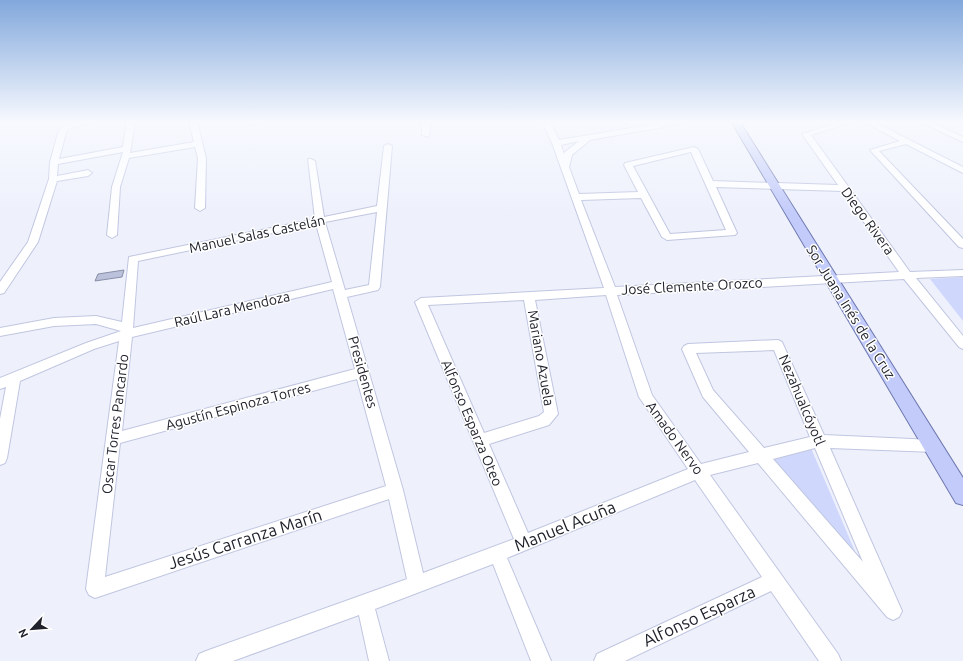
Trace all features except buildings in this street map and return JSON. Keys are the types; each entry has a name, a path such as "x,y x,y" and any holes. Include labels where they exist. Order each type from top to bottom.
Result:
{"main road":[{"name":"Sor Juana Inés de la Cruz","path":"754,152 963,496"}],"street":[{"path":"0,290 34,242 53,178 54,162 57,152"},
{"path":"54,162 127,152 116,188 112,235"},
{"path":"200,208 202,158 201,152"},
{"path":"382,208 387,152"},
{"name":"Amado Nervo","path":"559,152 610,290 646,397 700,471 773,581 831,661"},
{"path":"565,166 568,154 570,152"},
{"path":"682,152 628,165 667,237 732,233 695,152"},
{"name":"Diego Rivera","path":"819,152 907,275 963,344"},
{"path":"876,152 963,245"},
{"path":"927,152 963,170"},
{"name":"Presidentes","path":"311,160 320,221 395,490 417,584"},
{"path":"954,165 963,174"},
{"path":"53,178 88,173"},
{"path":"709,184 845,188"},
{"path":"576,197 643,195"},
{"name":"Manuel Salas Castelán","path":"133,259 382,208"},
{"name":"Raúl Lara Mendoza","path":"127,331 340,290 374,287 382,208"},
{"name":"Oscar Torres Pancardo","path":"95,589 127,331 133,259"},
{"name":"José Clemente Orozco","path":"421,302 529,297 610,290 830,278 963,273"},
{"name":"Mariano Azuela","path":"480,440 544,421 551,414 529,297"},
{"name":"Alfonso Esparza Oteo","path":"421,302 524,543"},
{"path":"0,332 54,322 96,320 127,331"},
{"path":"0,384 127,331"},
{"name":"Nezahualcóyotl","path":"778,345 819,441 893,611 708,393 688,349 778,345"},
{"name":"Agustín Espinoza Torres","path":"113,439 363,372"},
{"path":"0,458 14,379"},
{"name":"Manuel Acuña","path":"206,661 365,604 497,554 700,471 819,441 934,446"},
{"name":"Jesús Carranza Marín","path":"95,589 395,490"},
{"path":"497,554 541,661"},
{"name":"Alfonso Esparza","path":"604,661 773,581"},
{"path":"365,604 379,661"}],"shaded area":[{"path":"963,277 963,321 930,279"},
{"path":"811,448 857,556 772,459"}]}
